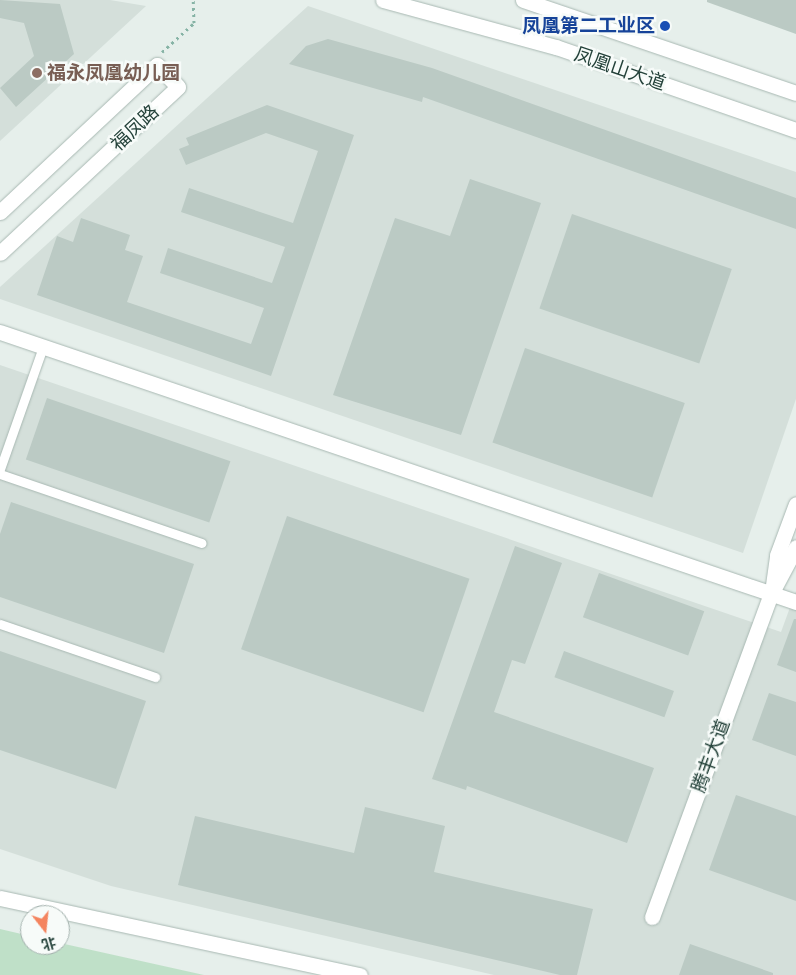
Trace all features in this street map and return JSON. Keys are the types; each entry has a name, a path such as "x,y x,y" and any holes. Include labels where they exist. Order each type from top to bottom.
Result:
{"street":[{"name":"凤凰山大道","path":"383,0 556,47 796,130"},
{"name":"凤凰山大道","path":"523,0 796,93"},
{"name":"福凤路","path":"0,212 158,65 178,87 0,253"},
{"path":"0,332 796,602"},
{"name":"腾丰大道","path":"771,594 778,554 796,504"},
{"name":"腾丰大道","path":"652,918 771,594 796,547"},
{"path":"0,898 360,975"}],"lane":[{"path":"0,469 42,347"},
{"path":"0,474 202,543"},
{"path":"0,624 155,677"}],"path":[{"path":"193,0 194,23"}],"shaded area":[{"name":"福永凤凰幼儿园","path":"0,0 110,0 146,6 0,141"},
{"path":"308,6 796,172 796,399 743,553 0,299 0,287"},
{"path":"0,365 781,632 796,591 796,975 494,975 111,886 0,849"}],"green space":[{"path":"0,929 20,934 20,955 70,955 70,945 204,975 0,975"}],"building":[{"path":"0,0 60,4 74,54 16,107 0,88 34,56 24,23 0,18"},
{"path":"707,0 796,0 796,34 707,2"},
{"path":"328,39 432,68 796,198 796,229 423,97 422,102 289,64 306,46"},
{"path":"267,105 354,135 271,376 37,295 57,236 73,242 81,218 130,235 125,250 143,256 127,302 251,344 264,308 160,273 168,248 272,283 285,247 181,212 189,188 293,223 318,151 266,133 186,165 179,149 189,145 186,138"},
{"path":"470,179 541,203 461,435 333,395 395,218 450,236"},
{"path":"572,214 732,269 699,364 539,309"},
{"path":"525,348 685,403 652,498 492,443"},
{"path":"47,398 230,461 209,523 26,459"},
{"path":"11,502 194,564 164,653 0,597 0,534"},
{"path":"287,516 469,579 424,712 241,649"},
{"path":"515,546 562,563 525,664 512,660 494,712 654,768 627,843 467,786 466,790 432,779"},
{"path":"599,573 704,611 688,655 583,617"},
{"path":"794,619 796,619 796,672 777,665"},
{"path":"0,651 146,701 116,789 0,750"},
{"path":"564,651 674,691 664,717 554,677"},
{"path":"769,693 796,702 796,756 752,740"},
{"path":"736,795 796,816 796,901 709,870"},
{"path":"365,807 445,826 434,872 593,909 577,975 560,975 178,885 195,816 354,853"},
{"path":"690,944 773,973 773,975 679,975"}],"place":[{"name":"凤凰第二工业区","path":"665,26"},
{"name":"福永凤凰幼儿园","path":"37,73"}]}
